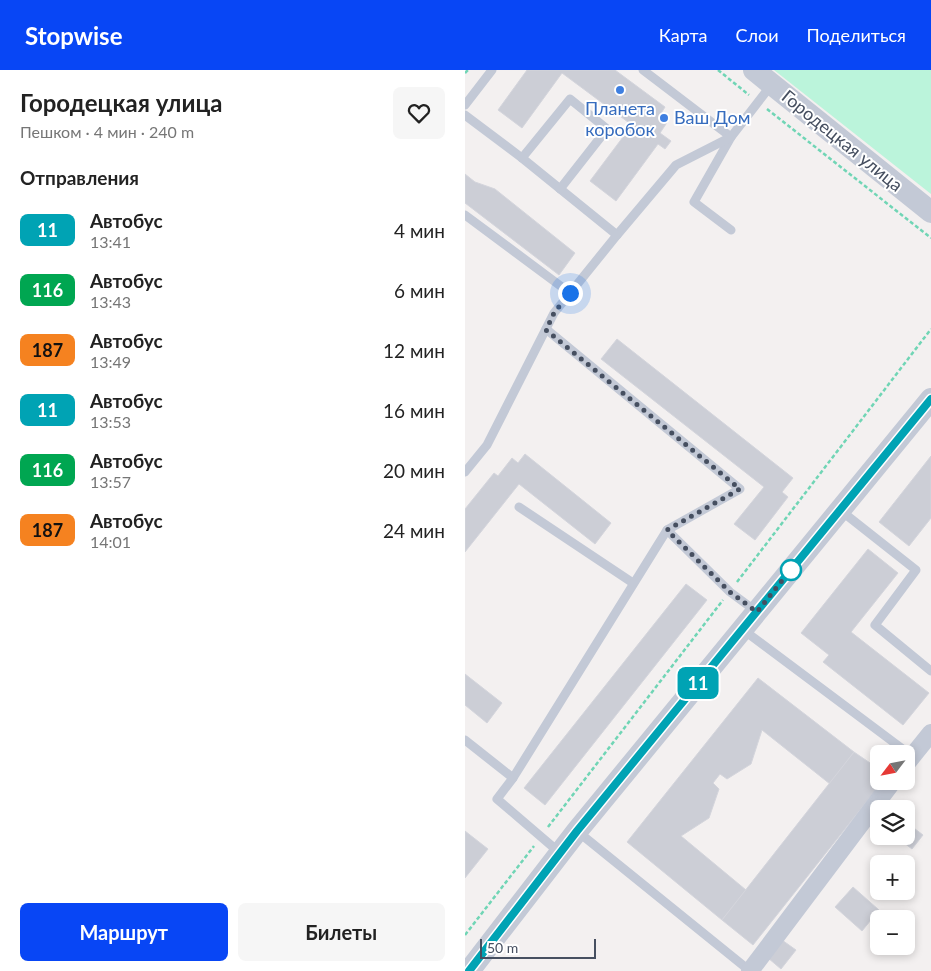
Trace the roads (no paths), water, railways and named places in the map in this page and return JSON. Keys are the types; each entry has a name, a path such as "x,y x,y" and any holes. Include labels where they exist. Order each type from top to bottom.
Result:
{"street":[{"name":"Городецкая улица","path":"754,70 931,212"},
{"path":"469,971 577,831 840,510 929,407"},
{"path":"915,753 931,733"},
{"path":"750,971 886,790"}],"lane":[{"path":"465,105 492,70"},
{"path":"643,70 731,137"},
{"path":"731,230 694,202 731,137 772,84"},
{"path":"522,158 570,99 607,129 560,189"},
{"path":"465,115 522,158 617,235"},
{"path":"465,472 487,445 554,313 676,165 731,137"},
{"path":"465,215 570,293"},
{"path":"546,330 740,489 667,530 513,778 497,799 560,853"},
{"path":"519,507 633,583"},
{"path":"840,510 916,570 875,626 931,671"},
{"path":"667,530 730,592 757,612"},
{"path":"742,629 890,745"},
{"path":"465,740 513,778"},
{"path":"577,831 750,971"}],"place":[{"name":"Планета коробок","path":"620,90"},
{"name":"Ваш Дом","path":"664,118"}]}
